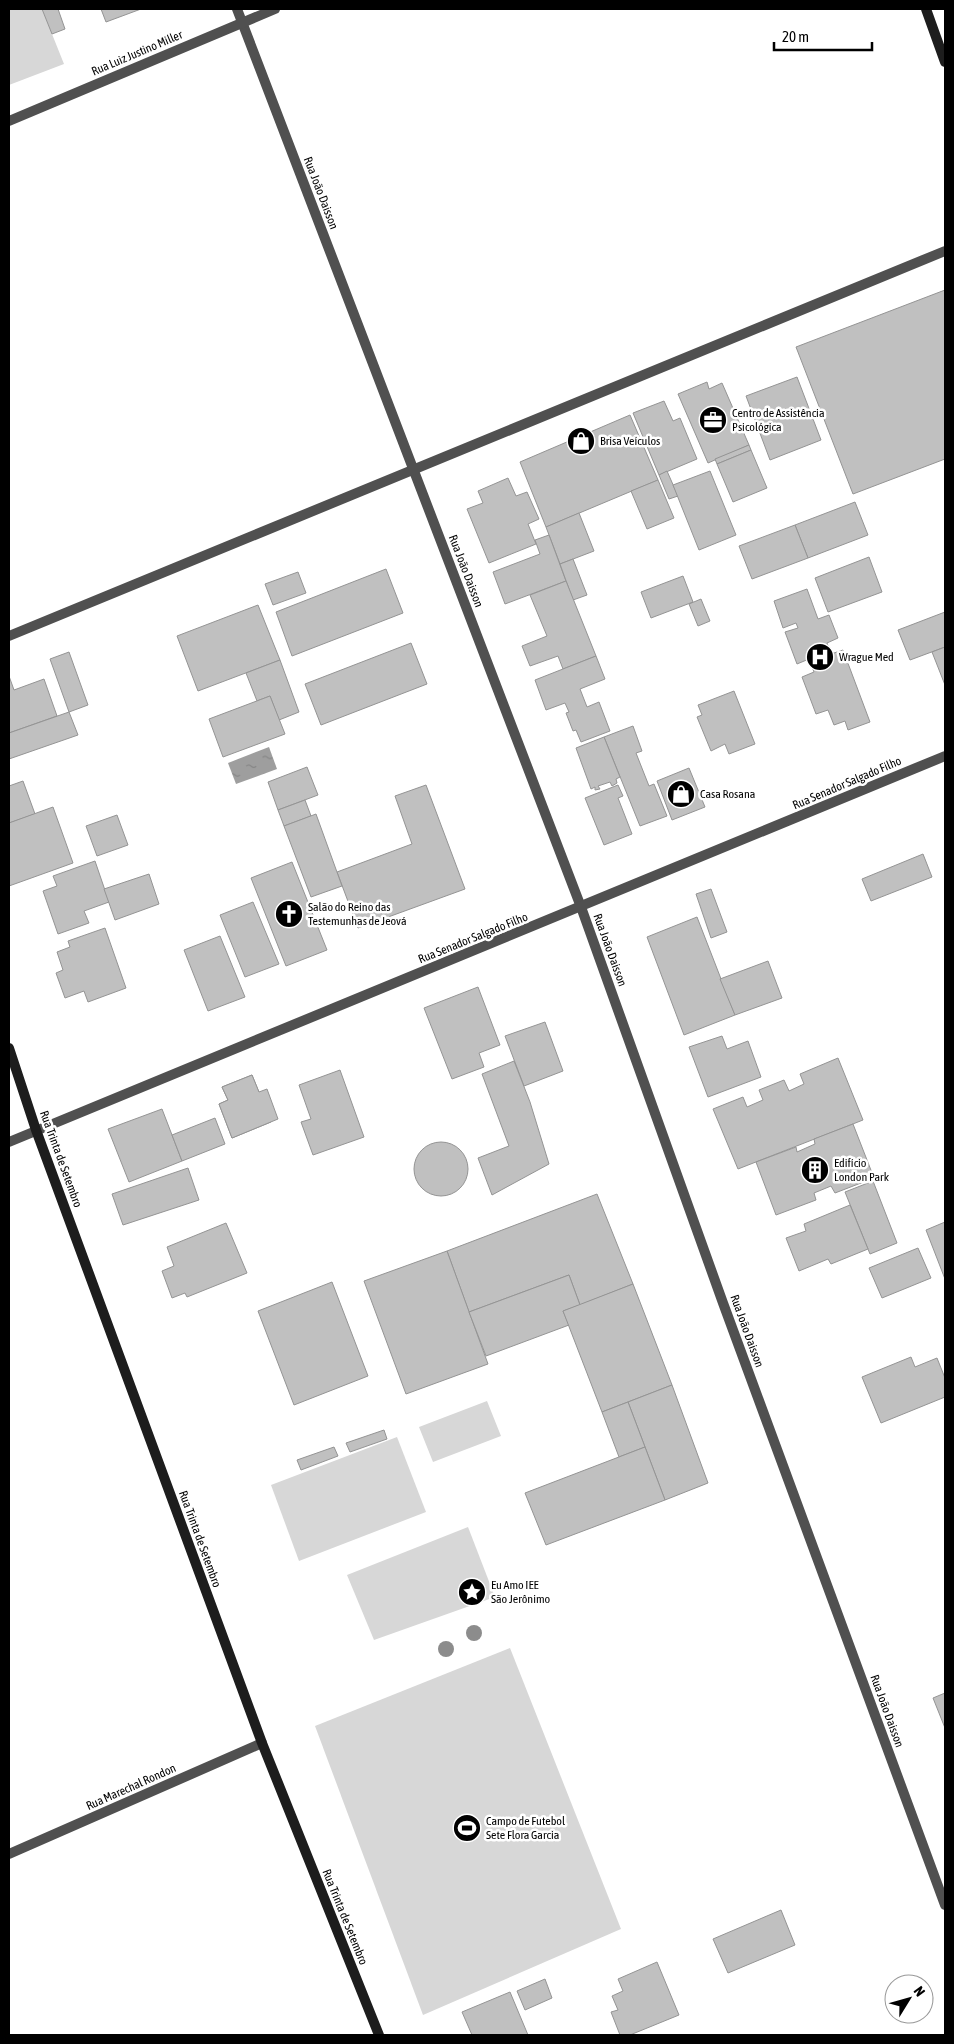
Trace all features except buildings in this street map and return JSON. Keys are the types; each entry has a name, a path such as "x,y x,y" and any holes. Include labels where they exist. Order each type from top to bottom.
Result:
{"main road":[{"path":"926,9 945,62"},
{"name":"Rua Trinta de Setembro","path":"9,1048 36,1130 262,1743 379,2035"}],"street":[{"name":"Rua João Daisson","path":"237,9 581,908 723,1303 945,1904"},
{"name":"Rua Luiz Justino Miller","path":"9,121 275,9"},
{"path":"9,636 945,251"},
{"name":"Rua Senador Salgado Filho","path":"9,1142 581,908 945,756"},
{"name":"Rua Marechal Rondon","path":"9,1854 262,1743"}],"shaded area":[{"path":"9,9 42,9 64,64 9,85"},
{"path":"487,1401 501,1436 433,1462 419,1427"},
{"path":"397,1437 426,1512 299,1561 271,1485"},
{"path":"468,1527 495,1597 374,1640 347,1575"},
{"name":"Campo de Futebol Sete Flora Garcia","path":"510,1648 621,1929 423,2015 315,1726"}],"water":[{"path":"269,747 277,769 236,784 228,763"}],"place":[{"name":"Centro de Assistência Psicológica","path":"713,420"},
{"name":"Brisa Veículos","path":"581,441"},
{"name":"Wrague Med","path":"820,657"},
{"name":"Casa Rosana","path":"681,794"},
{"name":"Salão do Reino das Testemunhas de Jeová","path":"289,914"},
{"name":"Edifício London Park","path":"815,1170"},
{"name":"Eu Amo IEE São Jerônimo","path":"472,1592"},
{"name":"Campo de Futebol Sete Flora Garcia","path":"467,1828"}]}
